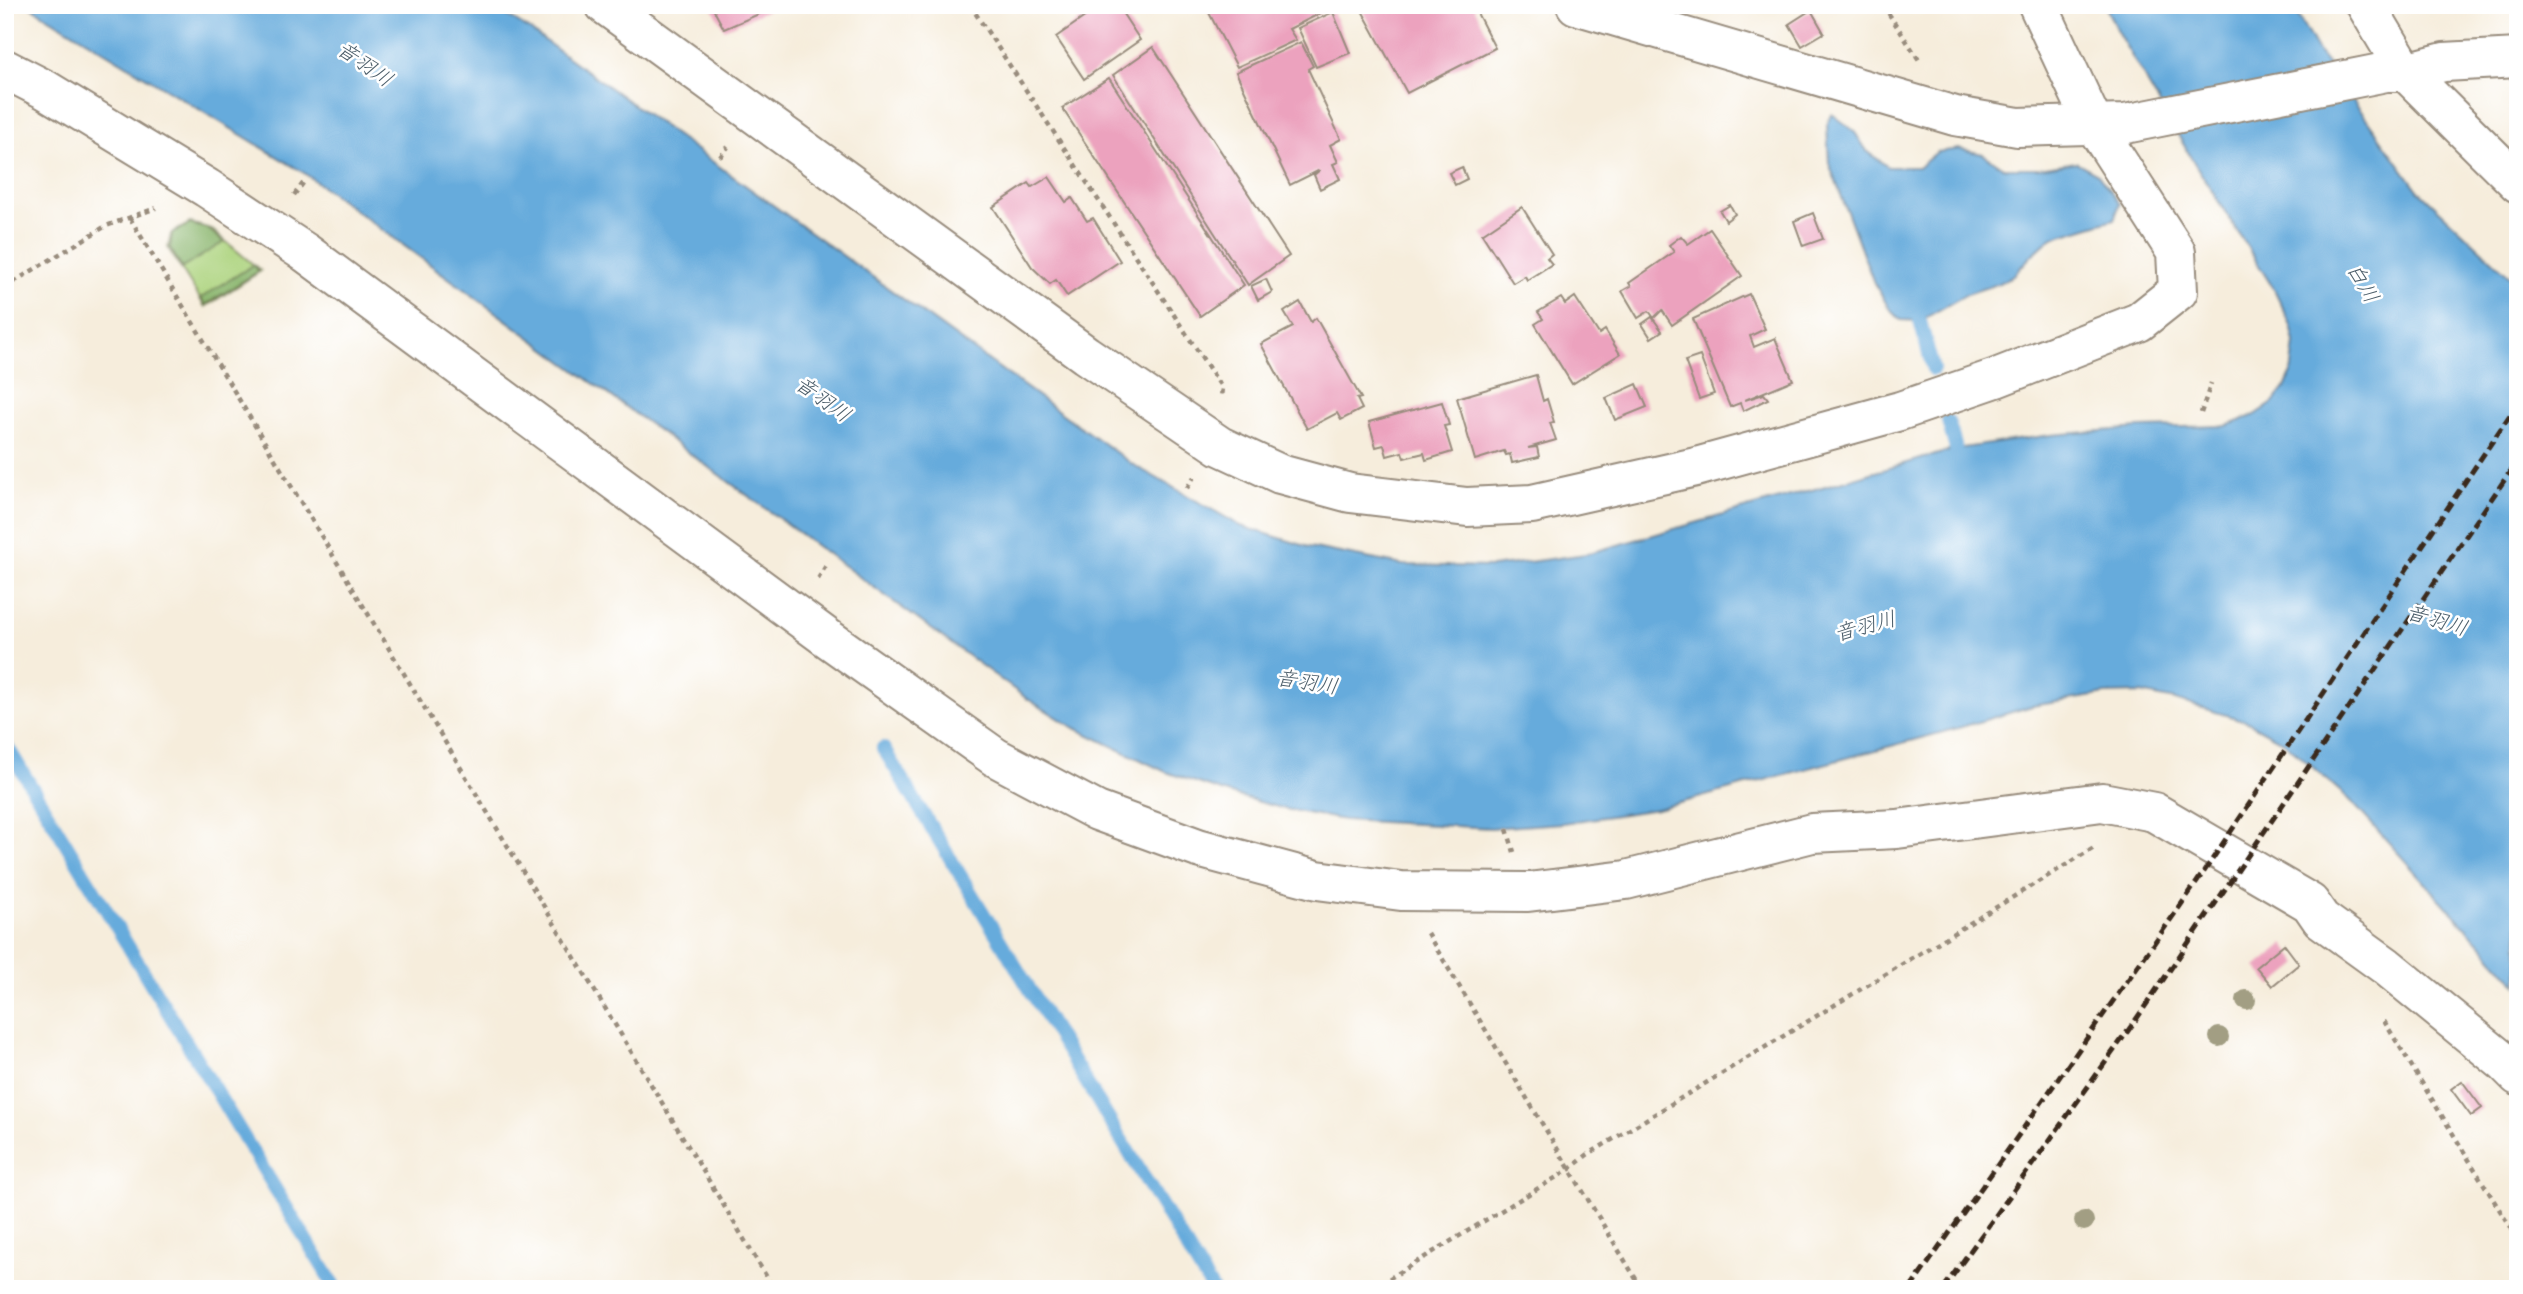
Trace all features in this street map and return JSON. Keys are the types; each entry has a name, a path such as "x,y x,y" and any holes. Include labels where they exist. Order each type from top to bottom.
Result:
{"street":[{"path":"605,5 1086,355 1220,446 1280,474 1350,493 1467,506 1532,504 1696,467 1900,411 2139,322 2178,292 2176,252 2109,123 2038,5"},
{"path":"1576,5 1955,117 2018,127 2109,123 2444,62 2518,58"},
{"path":"2366,5 2396,72 2518,183"},
{"path":"5,69 46,90 208,188 306,253 827,637 996,757 1097,811 1198,848 1317,880 1401,891 1528,892 1614,882 1702,863 1812,833 1897,829 2102,802 2154,812 2310,903 2321,919 2386,965 2518,1076"}],"path":[{"path":"970,5 1222,388 1220,446"},
{"path":"5,286 106,226 208,188"},
{"path":"130,218 774,1289"},
{"path":"2201,413 2211,383"},
{"path":"1372,1289 1570,1169 1587,1155 2095,848"},
{"path":"1401,891 1643,1289"},
{"path":"2379,1014 2518,1240"}],"green space":[{"path":"190,223 211,229 261,271 205,307 168,248 171,234"},
{"path":"190,224 208,229 224,242 182,268 170,248 172,234"},
{"path":"253,265 259,271 205,305 201,298"}],"water":[{"path":"28,5 490,5 530,30 1132,464 1241,526 1309,547 1403,565 1492,567 1586,554 1956,449 2051,435 2140,428 2226,426 2255,415 2273,403 2285,388 2291,374 2295,343 2291,325 2275,291 2195,164 2117,31 2105,5 2292,5 2317,50 2418,190 2518,284 2518,985 2350,800 2284,742 2246,721 2141,693 2106,694 2032,706 1657,809 1563,823 1491,828 1344,820 1285,809 1166,772 1073,727 1026,698 304,173"},
{"path":"1832,114 1854,131 1867,151 1888,167 1919,167 1937,152 1960,149 1983,154 2004,168 2039,168 2076,162 2098,174 2120,204 2114,219 2051,238 2014,275 1967,294 1920,321 1901,320 1889,308 1874,283 1829,163 1827,125"}],"building":[{"path":"711,5 774,5 775,7 724,29"},
{"path":"1102,5 1117,5 1140,40 1084,79 1056,37"},
{"path":"1205,5 1327,5 1329,9 1289,29 1296,40 1237,67"},
{"path":"1359,5 1473,5 1495,48 1407,93"},
{"path":"1811,10 1824,33 1802,46 1789,24"},
{"path":"1333,12 1350,53 1316,67 1298,28"},
{"path":"1301,42 1313,66 1308,69 1341,139 1330,145 1338,162 1333,164 1340,179 1320,189 1314,175 1320,170 1290,185 1236,72"},
{"path":"1153,47 1289,256 1248,285 1113,75"},
{"path":"1109,78 1244,285 1200,316 1062,108"},
{"path":"1462,167 1467,179 1455,185 1449,173"},
{"path":"1049,177 1066,202 1072,198 1087,221 1093,218 1120,261 1067,296 1056,280 1050,284 1032,267 993,207 1029,183 1032,187"},
{"path":"1730,205 1735,214 1726,221 1720,211"},
{"path":"1522,207 1552,254 1547,258 1552,264 1527,280 1525,276 1513,283 1482,234"},
{"path":"1813,213 1823,239 1803,246 1794,221"},
{"path":"1710,229 1742,276 1672,325 1662,310 1654,318 1649,311 1638,318 1622,291 1631,286 1629,283 1674,252 1669,245 1681,236 1688,244"},
{"path":"1266,279 1272,292 1258,300 1251,286"},
{"path":"1749,294 1765,329 1750,336 1754,347 1775,338 1793,380 1745,400 1764,394 1768,399 1743,411 1740,403 1730,407 1693,319"},
{"path":"1575,297 1599,334 1605,330 1620,354 1572,384 1535,324 1543,319 1538,312 1561,298 1565,304"},
{"path":"1300,302 1311,322 1316,318 1361,398 1357,399 1362,409 1341,420 1337,413 1307,429 1261,344 1293,327 1284,312"},
{"path":"1652,317 1662,331 1651,338 1642,324"},
{"path":"1700,356 1714,394 1699,399 1685,361"},
{"path":"1536,375 1543,401 1547,399 1554,422 1550,423 1556,440 1528,448 1537,447 1539,457 1512,463 1510,454 1506,455 1504,451 1475,460 1457,398"},
{"path":"1637,384 1647,407 1615,420 1606,398"},
{"path":"1442,402 1449,425 1444,426 1452,452 1426,460 1424,453 1404,458 1402,452 1387,456 1384,445 1376,447 1369,422"},
{"path":"2284,944 2299,964 2272,986 2256,967"},
{"path":"2462,1081 2482,1108 2471,1116 2451,1089"}],"waterway":[{"path":"1920,321 1933,369"},
{"path":"1948,421 1956,449"},
{"path":"5,743 336,1289"},
{"path":"883,748 1212,1289"}],"railway":[{"path":"1910,1289 2197,882 2518,403"},
{"path":"1943,1289 2135,1021 2518,460"}],"water label":[{"name":"音羽川","path":"365,64"},
{"name":"白川","path":"2363,283"},
{"name":"音羽川","path":"823,399"},
{"name":"音羽川","path":"2437,620"},
{"name":"音羽川","path":"1865,626"},
{"name":"音羽川","path":"1307,682"}]}
